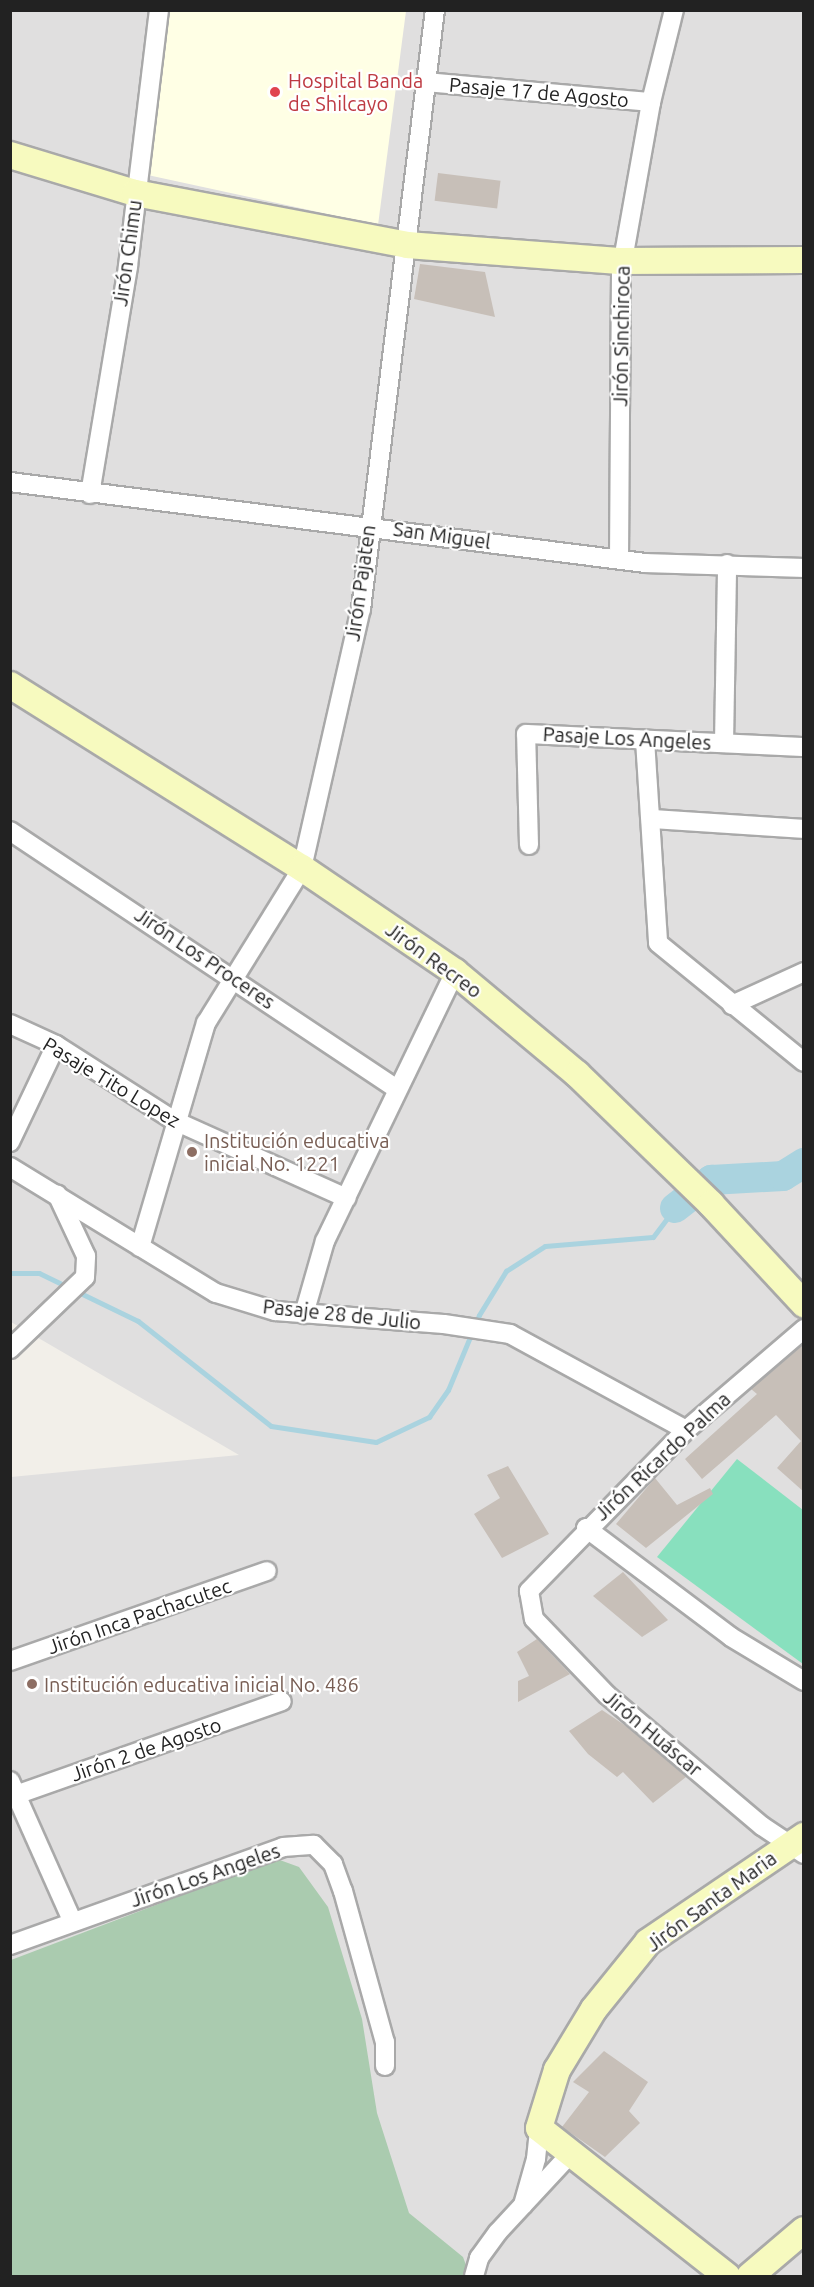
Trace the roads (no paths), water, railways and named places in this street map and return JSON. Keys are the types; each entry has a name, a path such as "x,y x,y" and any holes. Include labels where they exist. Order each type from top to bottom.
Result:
{"street":[{"name":"Jirón Chimu","path":"90,494 128,266 135,193 159,10"},
{"name":"Jirón Pajaten","path":"140,1247 175,1121 206,1023 232,975 283,906 302,868 361,609 369,525 407,246 435,10"},
{"name":"Jirón Sinchiroca","path":"620,559 622,261 651,102 674,10"},
{"name":"Pasaje 17 de Agosto","path":"426,82 651,102"},
{"path":"10,155 135,193 407,246 622,261 804,260"},
{"name":"San Miguel","path":"10,483 369,525 620,559 804,568"},
{"path":"724,743 727,564"},
{"name":"Jirón Recreo","path":"10,685 302,868 455,972 577,1074 711,1204 804,1304"},
{"name":"Pasaje Los Angeles","path":"529,845 524,735 804,747"},
{"path":"645,740 654,819 658,943 804,1062"},
{"path":"654,819 804,829"},
{"name":"Jirón Los Proceres","path":"10,831 232,975 397,1089"},
{"path":"304,1314 325,1241 455,972"},
{"path":"732,1005 804,972"},
{"name":"Pasaje Tito Lopez","path":"10,1024 56,1046 175,1121 345,1198"},
{"path":"10,1142 56,1046"},
{"name":"Pasaje 28 de Julio","path":"10,1167 57,1192 140,1247 216,1293 260,1308 304,1314 444,1324 510,1334 686,1430"},
{"path":"10,1349 45,1312 85,1277 86,1256 78,1233 57,1192"},
{"name":"Jirón Ricardo Palma","path":"529,1591 586,1528 686,1430 804,1329"},
{"path":"586,1528 731,1637 804,1681"},
{"name":"Jirón Inca Pachacutec","path":"10,1660 267,1571"},
{"name":"Jirón Huáscar","path":"529,1591 534,1619 607,1695 762,1826 800,1844"},
{"name":"Jirón 2 de Agosto","path":"12,1791 282,1701"},
{"path":"12,1791 72,1920"},
{"name":"Jirón Santa Maria","path":"539,2128 556,2070 594,2009 648,1942 800,1844"},
{"name":"Jirón Los Angeles","path":"10,1945 72,1920 283,1847 314,1845 333,1864 343,1891 385,2042 385,2066"},
{"path":"539,2128 727,2277"},
{"path":"521,2210 536,2159 539,2128"},
{"path":"474,2277 479,2258 572,2152"},
{"path":"750,2277 804,2230"}],"waterway":[{"path":"675,1208 711,1180 783,1176 804,1163"},
{"path":"10,1273 39,1273 138,1321 271,1426 376,1442 429,1417 448,1390 479,1315 506,1271 545,1246 653,1237 675,1208"}],"place":[{"name":"Hospital Banda de Shilcayo","path":"275,92"},
{"name":"Institución educativa inicial No. 1221","path":"192,1152"},
{"name":"Institución educativa inicial No. 486","path":"32,1684"}]}
